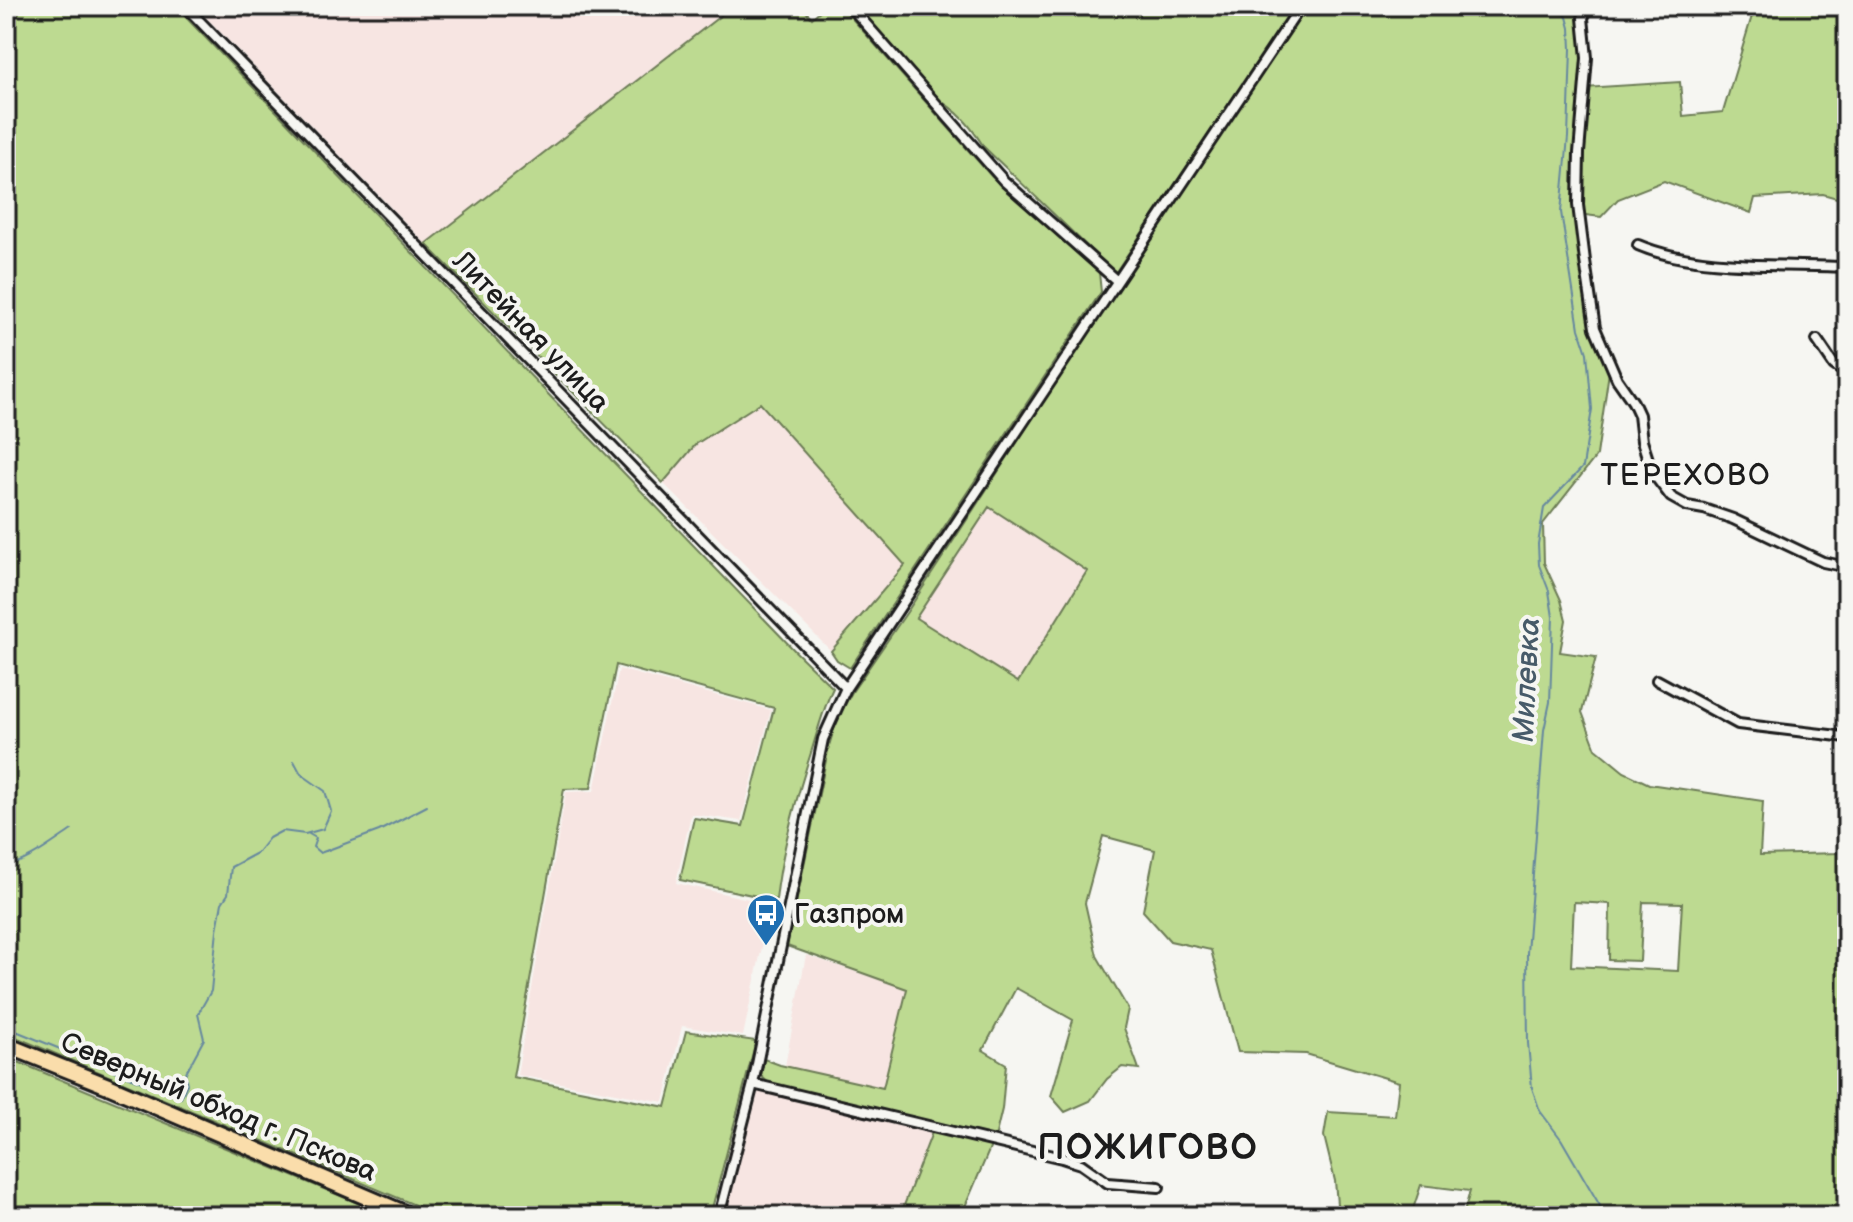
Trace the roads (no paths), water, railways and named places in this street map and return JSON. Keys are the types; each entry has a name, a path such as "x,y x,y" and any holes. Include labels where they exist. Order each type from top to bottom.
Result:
{"highway":[{"name":"Северный обход г. Пскова","path":"6,1045 411,1216"}],"street":[{"name":"Литейная улица","path":"185,6 846,688"},
{"path":"850,6 1004,181 1117,281"},
{"path":"719,1216 753,1084 823,739 846,688 1301,6"},
{"path":"1588,6 1583,18 1587,58 1578,205 1585,261 1595,328 1617,379 1639,415 1642,441 1652,472 1671,497 1687,506 1733,519 1823,562 1847,567"},
{"path":"1638,245 1664,256 1847,267"},
{"path":"1817,340 1824,354 1847,374"},
{"path":"1657,680 1738,724 1847,737"},
{"path":"753,1084 1062,1158 1081,1164 1108,1183 1159,1187"}],"waterway":[{"name":"Милевка","path":"1557,6 1567,17 1571,49 1561,212 1579,329 1587,353 1592,409 1583,467 1544,508 1538,544 1539,565 1549,591 1553,617 1550,702 1544,730 1527,953 1528,1043 1532,1088 1540,1111 1561,1139 1606,1216"},
{"path":"6,1027 181,1098 187,1084 185,1074 204,1039 198,1014 211,991 217,930 222,903 228,894 231,867 257,853 269,838 282,831 305,834 323,829 331,811 325,791 301,774 294,761"},
{"path":"309,834 316,838 313,847 320,853 379,831 427,806"},
{"path":"6,865 31,857 72,830"}],"place":[{"name":"Газпром","path":"766,947"}],"district":[{"name":"ТЕРЕХОВО","path":"1686,475"},
{"name":"ПОЖИГОВО","path":"1148,1146"}]}
